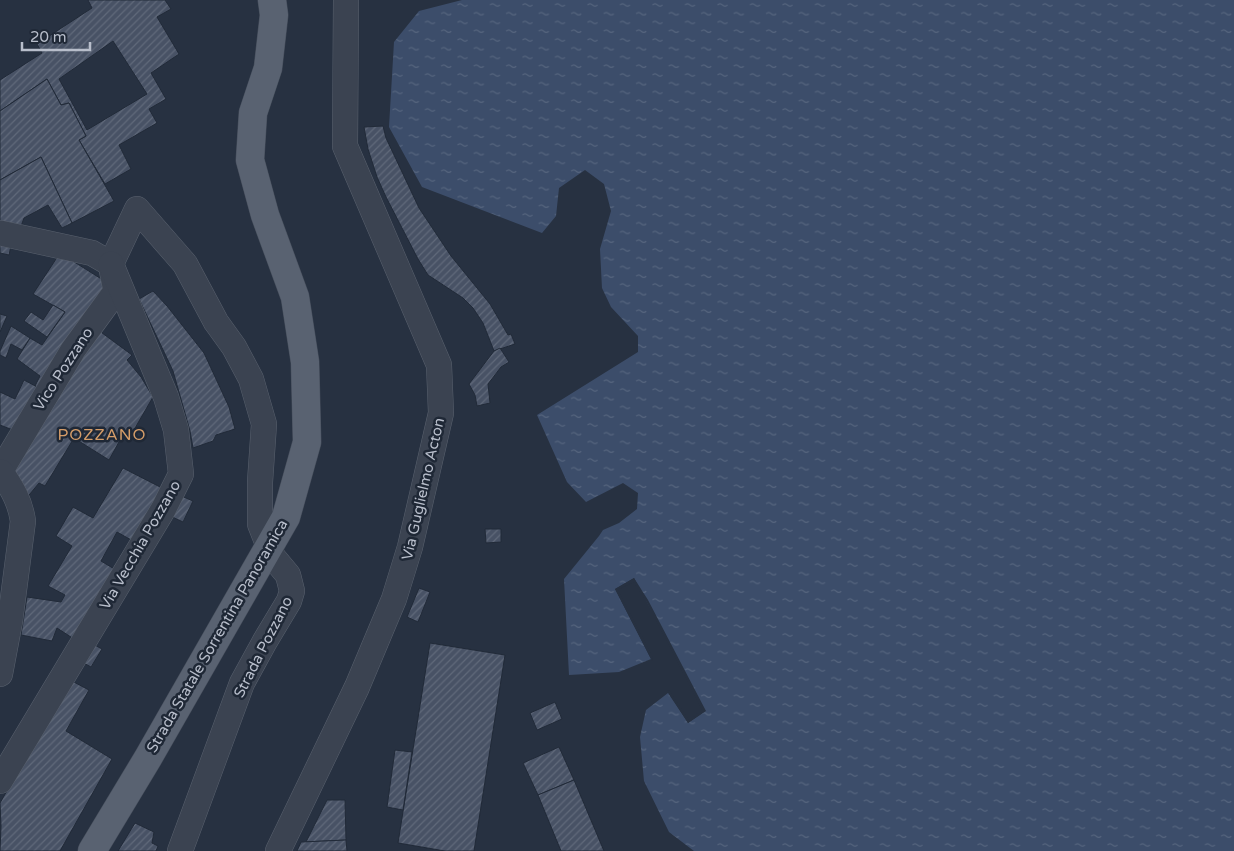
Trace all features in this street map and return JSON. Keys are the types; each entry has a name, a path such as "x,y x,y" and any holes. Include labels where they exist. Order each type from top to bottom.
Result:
{"main road":[{"name":"Strada Statale Sorrentina Panoramica","path":"92,851 148,758 286,517 307,442 305,362 295,297 265,215 250,160 253,113 268,68 274,14 272,0"}],"street":[{"name":"Via Guglielmo Acton","path":"278,851 357,687 394,599 410,547 441,414 439,365 345,146 346,0"},
{"name":"Strada Pozzano","path":"111,264 137,209 185,264 216,322 234,347 251,379 264,424 260,482 260,524 268,549 277,564 288,575 292,591 289,601 242,683 180,851"},
{"path":"0,233 92,253 111,264"},
{"name":"Vico Pozzano","path":"0,472 73,350 116,292 111,264"},
{"name":"Via Vecchia Pozzano","path":"0,781 159,516 181,474 176,430 166,397 111,264"},
{"path":"0,472 14,491 23,521 10,621 0,674"}],"water":[{"path":"462,0 1234,0 1234,851 694,851 669,832 644,781 640,737 646,710 668,693 688,723 705,711 634,578 615,589 651,659 619,672 569,675 564,579 603,530 619,523 637,509 638,493 623,483 586,502 567,482 537,415 638,352 638,336 611,307 602,288 600,249 611,211 604,184 585,170 559,188 556,216 542,233 422,187 389,127 394,42 419,11"}],"pier":[{"path":"634,578 648,600 706,711 688,723 667,690 670,691 689,720 702,710 646,601 633,582 618,590 653,657 652,661 615,589"}],"building":[{"path":"88,0 165,0 171,9 157,17 179,54 151,73 166,99 149,109 157,123 119,145 131,169 105,184 79,140 86,136 69,103 61,105 47,79 0,111 0,80 42,53 37,44 92,8","holes":["113,41 147,94 87,130 59,79"]},
{"path":"47,79 61,105 69,103 86,136 79,140 114,201 72,223 41,157 0,180 0,111"},
{"path":"383,126 386,138 419,208 451,256 490,304 508,335 511,334 515,344 494,351 483,323 473,308 463,298 428,275 418,259 386,197 368,149 364,127"},
{"path":"41,157 72,223 62,228 48,205 24,218 20,229 0,224 0,180"},
{"path":"0,239 12,241 9,255 0,253"},
{"path":"60,253 111,285 41,389 35,386 40,376 17,359 30,338 42,345 65,312 33,294"},
{"path":"153,291 204,353 229,407 235,429 216,435 213,441 193,448 173,371 139,299"},
{"path":"53,305 65,312 47,337 24,321 31,312 43,320"},
{"path":"0,314 7,316 0,332"},
{"path":"11,326 30,338 22,350 11,344 6,358 0,355 0,351"},
{"path":"94,327 132,355 127,360 141,377 153,397 131,435 125,431 109,460 74,438 45,486 39,483 25,500 10,466"},
{"path":"500,348 509,362 501,367 488,384 490,403 477,406 475,395 469,384 494,351"},
{"path":"24,380 41,389 18,432 0,425 0,392 15,399"},
{"path":"123,468 164,489 133,541 117,532 101,561 116,570 74,639 57,628 52,641 21,635 27,597 61,602 65,595 48,586 72,546 56,536 73,507 93,518"},
{"path":"179,495 193,501 183,522 168,515"},
{"path":"485,529 501,529 501,542 486,543"},
{"path":"419,588 430,592 418,622 407,617"},
{"path":"91,643 102,649 91,667 80,661"},
{"path":"430,643 505,655 474,851 445,851 398,843"},
{"path":"70,680 89,690 66,731 112,759 60,851 0,851 0,803"},
{"path":"555,702 562,719 537,730 530,713"},
{"path":"559,747 574,780 538,795 523,763"},
{"path":"395,750 412,752 403,810 387,807"},
{"path":"574,780 604,851 561,851 538,795"},
{"path":"327,800 345,800 346,840 306,842"},
{"path":"135,823 154,832 152,843 158,846 156,851 118,851"},
{"path":"346,840 347,851 297,851 301,842"}],"district":[{"name":"POZZANO","path":"102,434"}]}
